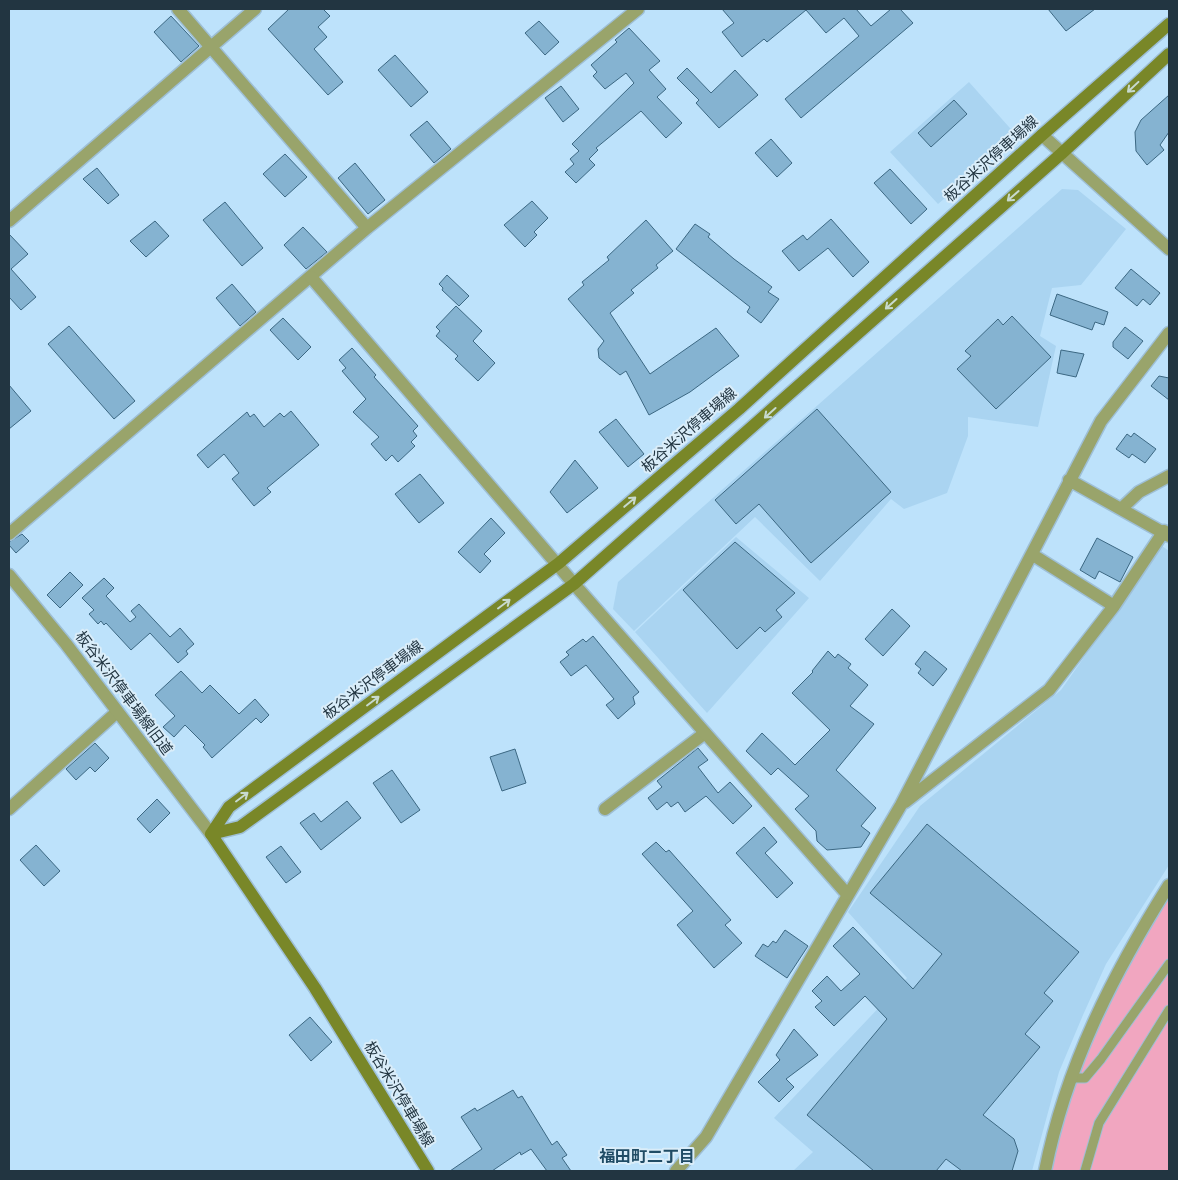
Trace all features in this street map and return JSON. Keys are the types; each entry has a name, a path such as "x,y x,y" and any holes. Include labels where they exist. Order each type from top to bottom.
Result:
{"main road":[{"name":"板谷米沢停車場線","path":"428,1171 315,988 211,834 229,807 558,563 739,409 1042,135 1169,24"},
{"path":"211,834 240,827 574,584 1061,154 1169,54"}],"street":[{"path":"178,9 367,228"},
{"path":"9,221 255,9"},
{"path":"9,534 367,228 638,9"},
{"path":"1042,135 1169,249"},
{"path":"311,277 558,563 574,584 847,894"},
{"path":"676,1171 706,1137 901,805 1101,421 1169,333"},
{"path":"1122,508 1139,492 1169,476"},
{"path":"901,805 1050,690 1114,606 1166,533 1069,480"},
{"path":"1032,555 1114,606"},
{"name":"板谷米沢停車場線旧道","path":"9,575 66,644 211,834"},
{"path":"9,809 117,712"},
{"path":"605,809 705,733"},
{"path":"1045,1171 1055,1123 1070,1078 1128,950 1169,885"}],"lane":[{"path":"1070,1078 1085,1078 1101,1059 1169,964"},
{"path":"1085,1171 1099,1124 1169,1010"}],"shaded area":[{"path":"969,82 1017,136 938,204 890,152"},
{"path":"1062,189 1078,190 1126,229 1081,285 1052,288 1040,336 1056,346 1038,427 968,417 968,436 947,493 904,509 891,499 820,581 755,517 634,631 613,609 618,582"},
{"path":"736,537 809,598 707,713 635,632"},
{"path":"1162,546 1169,551 1169,865 1106,964 1083,1015 1059,1072 1032,1171 793,1171 813,1152 774,1118 907,978 848,912 920,806 1061,690"},
{"path":"1169,893 1169,1171 1050,1171 1059,1126 1086,1053 1132,953"}],"building":[{"path":"289,9 323,9 330,16 318,27 327,37 314,49 343,82 328,95 268,29"},
{"path":"722,9 856,9 871,26 891,9 900,9 913,23 801,118 785,99 859,36 844,18 826,33 806,10 767,42 764,39 742,57 722,32 734,23"},
{"path":"1048,9 1095,9 1066,31"},
{"path":"171,16 199,46 181,62 154,32"},
{"path":"539,21 559,42 545,55 525,33"},
{"path":"629,28 660,61 649,70 666,89 657,97 682,123 666,138 641,111 596,148 598,150 589,159 595,165 576,183 565,172 574,164 570,159 579,151 572,144 634,83 626,73 605,89 593,76 597,72 591,65 617,42 615,40"},
{"path":"395,55 428,92 411,107 378,70"},
{"path":"687,68 711,93 735,70 758,95 719,128 696,103 699,100 677,78"},
{"path":"561,86 579,109 563,122 545,98"},
{"path":"1169,95 1169,132 1160,145 1164,150 1147,165 1136,151 1135,132 1141,120"},
{"path":"954,100 967,114 931,147 918,133"},
{"path":"427,121 451,149 434,163 410,135"},
{"path":"771,139 792,163 777,177 755,153"},
{"path":"285,154 307,177 285,197 263,174"},
{"path":"355,163 385,200 368,214 338,178"},
{"path":"97,168 119,195 108,204 83,179"},
{"path":"890,169 927,209 911,224 874,183"},
{"path":"532,201 548,218 534,232 537,235 525,247 504,225"},
{"path":"225,202 263,248 242,266 203,220"},
{"path":"831,219 869,262 853,277 828,248 799,271 782,251 803,235 807,240"},
{"path":"646,220 673,251 656,265 658,268 631,290 634,293 610,313 650,374 716,328 739,356 690,392 649,415 626,371 620,375 599,358 598,349 604,341 568,299 584,285 582,282 609,260 607,257"},
{"path":"155,221 169,236 146,257 130,241"},
{"path":"695,224 710,234 708,237 734,259 772,287 768,292 779,299 761,323 747,312 750,307 676,249"},
{"path":"303,227 327,252 306,269 284,245"},
{"path":"9,234 28,254 11,269 36,297 21,310 9,297"},
{"path":"1131,269 1160,293 1150,305 1143,299 1137,306 1115,288"},
{"path":"447,275 469,296 459,306 442,290 443,288 439,284"},
{"path":"232,284 256,312 240,326 216,298"},
{"path":"1057,294 1108,312 1104,325 1095,322 1092,330 1050,315"},
{"path":"456,306 482,331 473,341 495,363 478,381 455,359 458,356 436,336 440,331 436,327"},
{"path":"1012,316 1051,357 996,409 957,369 971,356 965,351 998,319 1003,325"},
{"path":"283,318 311,347 298,360 270,330"},
{"path":"69,326 135,401 114,419 48,344"},
{"path":"1125,327 1143,341 1128,359 1113,347 1113,342"},
{"path":"352,348 376,375 374,377 418,426 413,431 417,436 411,442 415,446 398,462 392,455 386,461 371,444 379,437 353,412 366,399 342,371 346,368 339,360"},
{"path":"1061,350 1084,354 1076,377 1057,373"},
{"path":"1159,376 1169,378 1169,400 1151,386"},
{"path":"9,385 31,411 9,429"},
{"path":"817,409 891,492 811,563 759,504 736,524 715,500"},
{"path":"291,411 319,445 267,488 271,492 254,506 232,479 239,473 224,454 208,468 197,455 247,412 250,417 254,414 264,427 280,413 284,417"},
{"path":"616,419 644,454 628,467 599,432"},
{"path":"1134,433 1156,449 1145,463 1132,454 1129,458 1116,449 1127,434 1131,437"},
{"path":"575,460 598,488 567,513 550,492"},
{"path":"420,474 444,503 419,523 395,494"},
{"path":"491,518 505,533 484,554 491,561 480,573 458,552"},
{"path":"22,534 29,541 16,553 9,545 9,542"},
{"path":"1097,538 1133,557 1120,582 1099,571 1095,579 1080,570"},
{"path":"735,542 795,593 776,610 782,617 765,632 760,627 737,649 683,590"},
{"path":"70,572 83,585 60,608 47,595"},
{"path":"104,578 114,588 106,596 130,622 136,617 131,611 139,604 170,637 180,628 194,644 186,651 188,654 178,663 150,633 131,650 106,623 104,625 101,621 98,624 89,614 94,610 82,598"},
{"path":"892,609 910,626 883,656 865,639"},
{"path":"593,636 639,692 633,697 635,704 618,719 606,705 614,699 586,665 571,676 560,662 569,655 566,652 583,639 586,642"},
{"path":"828,651 835,658 838,654 851,664 848,668 868,685 850,706 874,724 836,770 876,808 861,826 870,833 861,847 827,850 817,841 816,831 795,809 809,796 778,768 771,775 746,751 762,733 795,765 830,730 792,693 813,672"},
{"path":"925,651 947,669 933,686 918,673 921,669 915,664"},
{"path":"181,671 202,693 210,685 239,714 255,699 269,715 261,723 256,718 212,758 203,747 205,745 185,725 174,737 163,727 175,716 155,695"},
{"path":"95,743 109,758 95,772 90,767 76,780 66,769"},
{"path":"698,748 708,760 698,767 718,793 730,782 752,806 733,824 706,796 685,812 678,802 671,807 667,802 657,810 648,798 662,787 657,781"},
{"path":"515,749 526,783 502,791 490,757"},
{"path":"392,770 420,810 401,823 373,783"},
{"path":"157,799 170,813 150,833 137,819"},
{"path":"347,801 361,818 321,850 300,823 314,813 321,822"},
{"path":"927,824 1079,952 1044,993 1053,1001 1025,1034 1040,1047 983,1115 1014,1139 1018,1151 1012,1171 962,1171 946,1159 936,1171 874,1171 807,1115 887,1019 865,996 834,1026 815,1007 822,1001 812,991 827,976 841,991 860,974 833,946 853,927 913,989 942,954 870,893"},
{"path":"764,827 777,842 765,853 793,883 777,898 736,853"},
{"path":"656,842 666,852 669,850 731,920 725,925 742,943 714,968 677,925 693,911 642,854"},
{"path":"36,845 60,871 44,886 20,860"},
{"path":"281,846 301,872 286,883 266,857"},
{"path":"785,930 808,946 787,978 755,956 763,944 768,947 773,941 776,943"},
{"path":"310,1017 332,1042 311,1061 289,1035"},
{"path":"794,1029 818,1055 786,1079 794,1087 779,1102 758,1082 780,1060 776,1055"},
{"path":"513,1090 518,1098 522,1096 552,1145 557,1141 567,1155 562,1158 571,1171 547,1171 531,1149 521,1155 520,1152 492,1171 450,1171 482,1149 461,1117 475,1108 477,1111"}],"district":[{"name":"福田町二丁目","path":"647,1156"}]}
